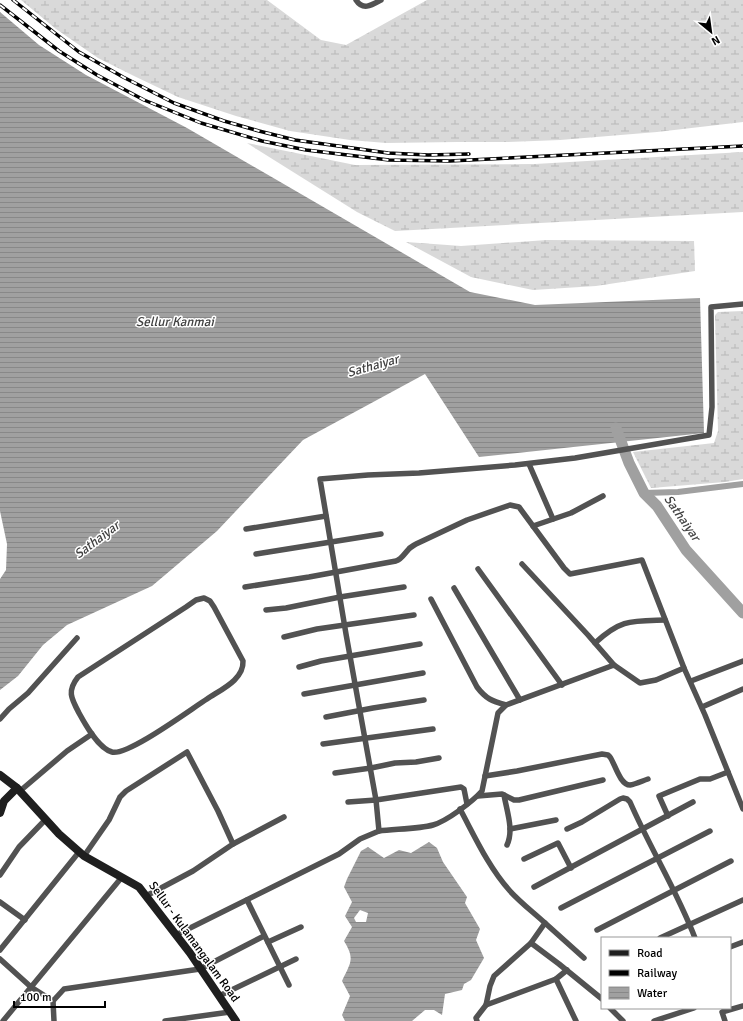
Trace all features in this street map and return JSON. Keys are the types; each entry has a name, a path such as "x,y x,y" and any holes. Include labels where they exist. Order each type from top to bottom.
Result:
{"main road":[{"name":"Sellur - Kulamangalam Road","path":"0,775 18,789 59,834 82,854 139,887 200,969 236,1021"},
{"path":"0,813 4,801 18,789"}],"street":[{"path":"356,0 361,6 365,7 382,0"},
{"path":"379,831 371,768 344,626 320,479 368,474 419,473 529,464 575,458 709,435 712,407 711,307 743,304"},
{"path":"529,464 553,520"},
{"path":"533,526 571,513 603,496"},
{"path":"246,587 400,560 410,547 467,520 510,505 519,507 570,574 642,560 684,668 702,707 743,809"},
{"path":"246,529 326,516"},
{"path":"256,554 381,534"},
{"path":"522,564 614,665 640,683 656,680 684,668"},
{"path":"478,569 562,684"},
{"path":"266,610 286,608 340,597 404,587"},
{"path":"454,588 520,700"},
{"path":"204,598 210,601 243,661 243,668 240,674 228,685 167,725 122,751 112,752 98,743 92,734 82,720 72,700 72,685 78,677 196,600 204,598"},
{"path":"431,599 477,687 484,696 492,701 506,705"},
{"path":"284,637 317,629 414,615"},
{"path":"595,643 606,633 620,624 632,621 665,620"},
{"path":"0,720 9,709 28,693 77,638"},
{"path":"299,667 321,661 420,644"},
{"path":"691,681 743,662"},
{"path":"176,936 339,854 360,840 379,831 431,826 446,819 478,796 482,791 498,713 506,705 614,665"},
{"path":"304,694 423,673"},
{"path":"702,707 743,690"},
{"path":"326,717 424,700"},
{"path":"323,744 433,729"},
{"path":"18,789 67,751 92,734"},
{"path":"0,950 109,820 120,798 126,791 187,752 218,811 233,844"},
{"path":"485,776 602,754 610,757 622,781 626,784 629,785 648,779"},
{"path":"335,773 394,763 416,762 438,758"},
{"path":"668,816 659,796 700,779 710,779 728,772"},
{"path":"478,796 496,794 504,795 514,800 519,800 603,780"},
{"path":"348,802 376,800 461,787 464,790 467,804"},
{"path":"504,795 510,829 510,838 507,845"},
{"path":"567,830 623,798 627,799 630,802 642,830 690,924 695,937"},
{"path":"534,887 693,802"},
{"path":"460,809 482,851 511,892 584,958"},
{"path":"146,896 193,870 233,844 284,817"},
{"path":"0,875 20,847 46,819"},
{"path":"510,829 556,820"},
{"path":"561,908 710,831"},
{"path":"524,860 558,843 571,868"},
{"path":"597,930 731,861"},
{"path":"3,1021 122,877"},
{"path":"247,900 289,985"},
{"path":"662,937 743,900"},
{"path":"0,902 25,920"},
{"path":"477,1021 476,1018 486,1005 494,976 531,943 545,923"},
{"path":"268,942 301,927"},
{"path":"54,1021 53,1001 64,989 200,969 264,936"},
{"path":"731,947 743,942"},
{"path":"531,943 601,998"},
{"path":"0,959 30,987 53,1001"},
{"path":"219,996 296,959"},
{"path":"486,1005 556,978 567,970"},
{"path":"556,978 576,1021"},
{"path":"731,1008 743,1006"},
{"path":"611,1009 623,1021"},
{"path":"654,1021 691,1009"},
{"path":"721,1010 725,1021"},
{"path":"165,1021 230,1012"}],"green space":[{"path":"21,0 267,0 321,40 346,45 427,0 743,0 743,122 657,132 560,140 508,142 386,143 350,140 290,131 236,116 178,97 134,76 98,58 56,29"},
{"path":"247,143 355,165 535,164 743,152 743,212 395,231 357,212"},
{"path":"547,240 694,241 695,271 596,286 533,290 471,277 406,242 461,246"},
{"path":"743,311 743,479 725,482 651,488 633,452 714,443 718,431 715,315 718,312"}],"water":[{"name":"Sellur Kanmai","path":"0,12 39,45 86,75 187,128 470,292 535,305 700,298 704,433 479,457 425,374 303,440 217,531 152,586 67,625 43,645 18,676 0,690 0,579 6,570 7,544 0,511"},
{"path":"429,842 437,848 443,862 467,897 465,903 480,929 476,940 484,958 471,980 464,984 462,990 445,994 442,1015 434,1010 425,1010 412,1021 345,1021 342,1015 350,996 342,981 351,957 344,941 352,927 345,916 352,902 344,887 347,879 361,851 368,847 384,858 399,850 411,853","holes":["360,910 368,913 366,922 356,922 354,918"]}],"waterway":[{"name":"Sathaiyar","path":"616,428 629,463 644,493 657,506 686,550 743,613"},
{"path":"644,493 678,492 743,484"}],"railway":[{"path":"13,0 79,52 123,77 174,103 224,121 295,140 388,153 428,155 469,154"},
{"path":"0,5 59,51 97,75 144,100 201,123 262,141 306,150 389,160 450,161 743,146"}]}
